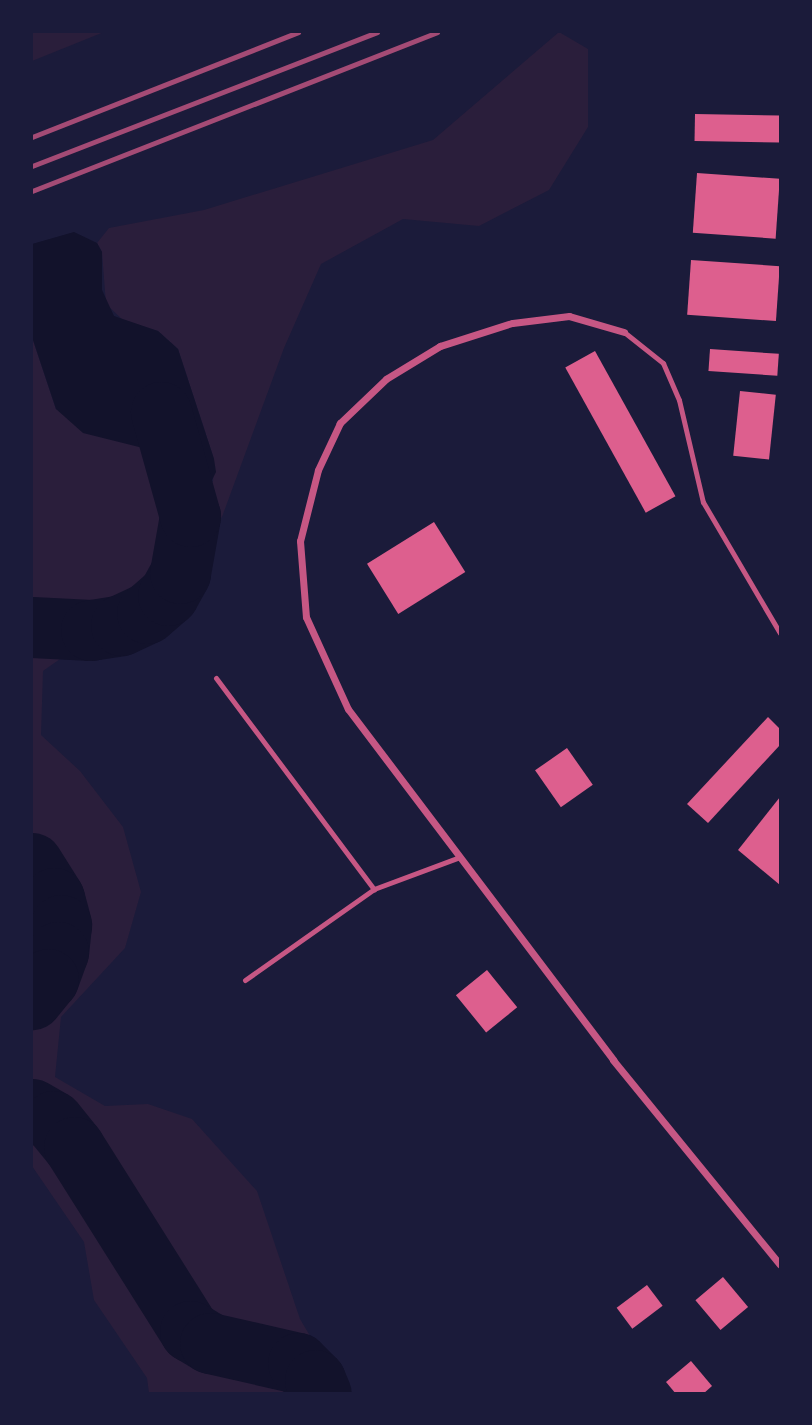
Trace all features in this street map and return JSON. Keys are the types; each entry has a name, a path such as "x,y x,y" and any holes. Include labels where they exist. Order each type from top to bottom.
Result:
{"street":[{"path":"624,332 569,316 512,323 440,346 386,379 340,423 318,470 300,541 306,617 348,709 613,1060 780,1265"}],"lane":[{"path":"624,332 663,363 679,400 703,502 780,633"},
{"path":"216,678 374,889"},
{"path":"245,980 374,889 460,858"}],"shaded area":[{"path":"32,32 104,32 32,61"},
{"path":"559,32 588,49 588,127 549,190 479,226 403,219 321,264 284,348 222,517 155,592 43,671 41,735 80,771 123,827 141,892 125,948 61,1017 55,1077 105,1106 148,1104 192,1119 257,1191 300,1319 344,1393 149,1393 147,1378 94,1300 84,1242 32,1166 32,337 56,409 143,448 155,474 213,482 214,459 178,349 158,331 125,322 106,304 102,252 97,243 109,228 204,210 433,140"},
{"path":"74,232 97,243 102,252 102,290 114,316 158,331 178,349 214,459 216,472 207,490 187,492 161,481 143,448 83,433 56,409 32,337 32,244"}],"building":[{"path":"695,114 780,115 780,142 695,141"},
{"path":"697,173 780,179 776,239 693,233"},
{"path":"691,260 780,266 776,321 687,315"},
{"path":"710,349 779,354 777,376 708,371"},
{"path":"595,351 675,496 646,513 565,367"},
{"path":"740,391 776,395 769,459 733,456"},
{"path":"434,522 465,572 398,614 367,564"},
{"path":"768,717 780,729 780,745 708,823 687,804"},
{"path":"567,748 593,785 561,807 535,770"},
{"path":"780,797 780,885 738,850"},
{"path":"487,970 517,1007 486,1032 456,995"},
{"path":"723,1277 748,1307 720,1330 695,1300"},
{"path":"647,1285 663,1306 632,1329 617,1308"},
{"path":"691,1361 712,1386 703,1394 676,1394 666,1382"}],"waterway":[{"path":"32,627 91,630 121,625 147,613 168,595 180,573 190,516 161,412"},
{"path":"32,863 54,898 61,925 58,952 48,979 32,999"},
{"path":"32,1109 53,1121 74,1147 190,1331 210,1343 298,1363 315,1380 321,1394"}],"railway":[{"path":"32,137 298,32"},
{"path":"32,166 377,32"},
{"path":"32,191 437,32"}]}
